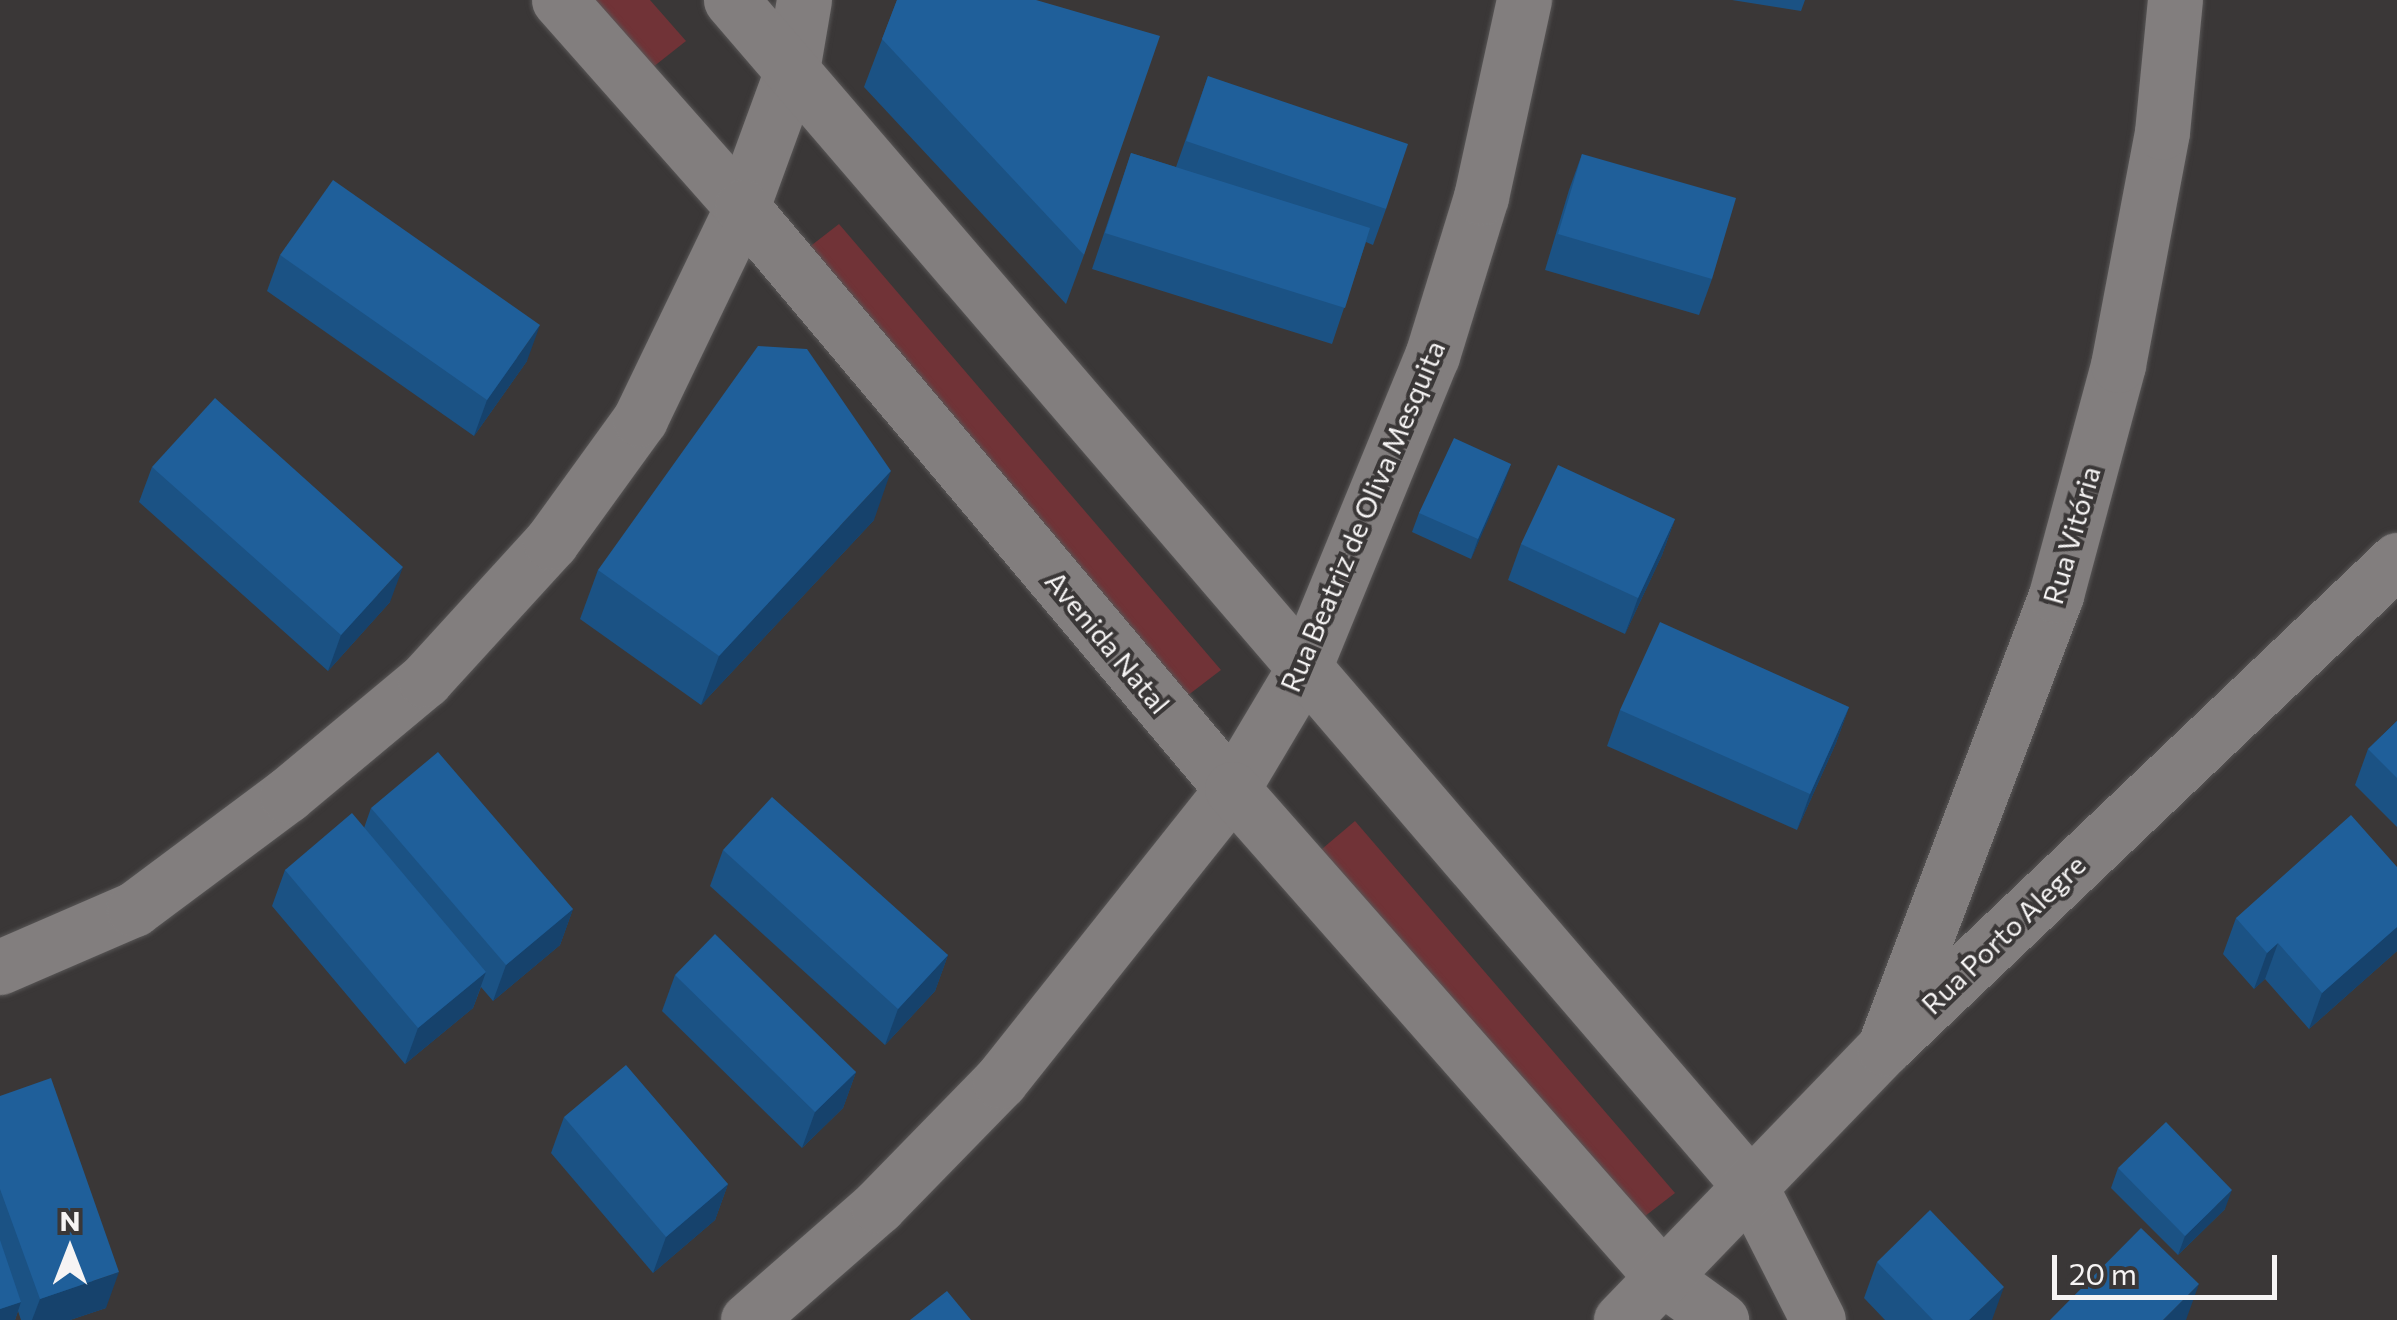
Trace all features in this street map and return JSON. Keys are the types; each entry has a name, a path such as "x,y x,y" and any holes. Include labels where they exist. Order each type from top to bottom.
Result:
{"street":[{"name":"Avenida Natal","path":"558,0 742,207 1232,789 1663,1278 1721,1320"},
{"path":"730,0 1750,1186 1818,1320"},
{"path":"0,967 134,909 287,795 425,680 552,542 640,419 742,207 792,70 804,0"},
{"name":"Rua Beatriz de Oliva Mesquita","path":"748,1320 878,1206 1000,1081 1232,789 1303,670 1432,356 1482,197 1524,0"},
{"name":"Rua Vitória","path":"1884,1048 2056,595 2118,365 2162,132 2175,0"},
{"name":"Rua Porto Alegre","path":"1621,1320 1884,1048 2397,560"}],"shaded area":[{"path":"587,0 650,0 686,41 648,71"},
{"path":"839,224 1221,670 1183,699 799,255"},
{"path":"1355,821 1675,1193 1640,1220 1316,854"}],"building":[{"path":"897,0 1036,0 1160,36 1084,255 882,39"},
{"path":"1208,76 1408,144 1386,209 1186,141"},
{"path":"1131,153 1370,228 1345,308 1105,233"},
{"path":"1582,154 1736,198 1712,279 1558,234"},
{"path":"333,180 540,325 487,400 280,255"},
{"path":"758,346 807,349 891,471 719,656 598,570"},
{"path":"215,398 403,567 341,635 152,467"},
{"path":"1454,438 1511,464 1478,539 1419,513"},
{"path":"1558,465 1675,519 1638,598 1521,544"},
{"path":"1660,622 1849,707 1810,794 1620,710"},
{"path":"2397,721 2397,778 2368,749"},
{"path":"438,752 573,909 506,965 371,808"},
{"path":"772,797 948,955 898,1009 723,850"},
{"path":"352,813 486,972 418,1028 285,870"},
{"path":"2351,815 2397,867 2397,927 2322,993 2278,943 2267,953 2236,918"},
{"path":"715,934 856,1072 815,1112 675,975"},
{"path":"626,1065 728,1184 666,1237 564,1117"},
{"path":"51,1078 119,1272 40,1299 0,1189 0,1096"},
{"path":"2166,1122 2232,1190 2185,1236 2118,1168"},
{"path":"1930,1210 2004,1287 1969,1320 1933,1320 1877,1262"},
{"path":"2141,1228 2199,1284 2163,1320 2050,1320"},
{"path":"0,1240 21,1302 0,1309"},
{"path":"947,1291 971,1320 910,1320"}]}
